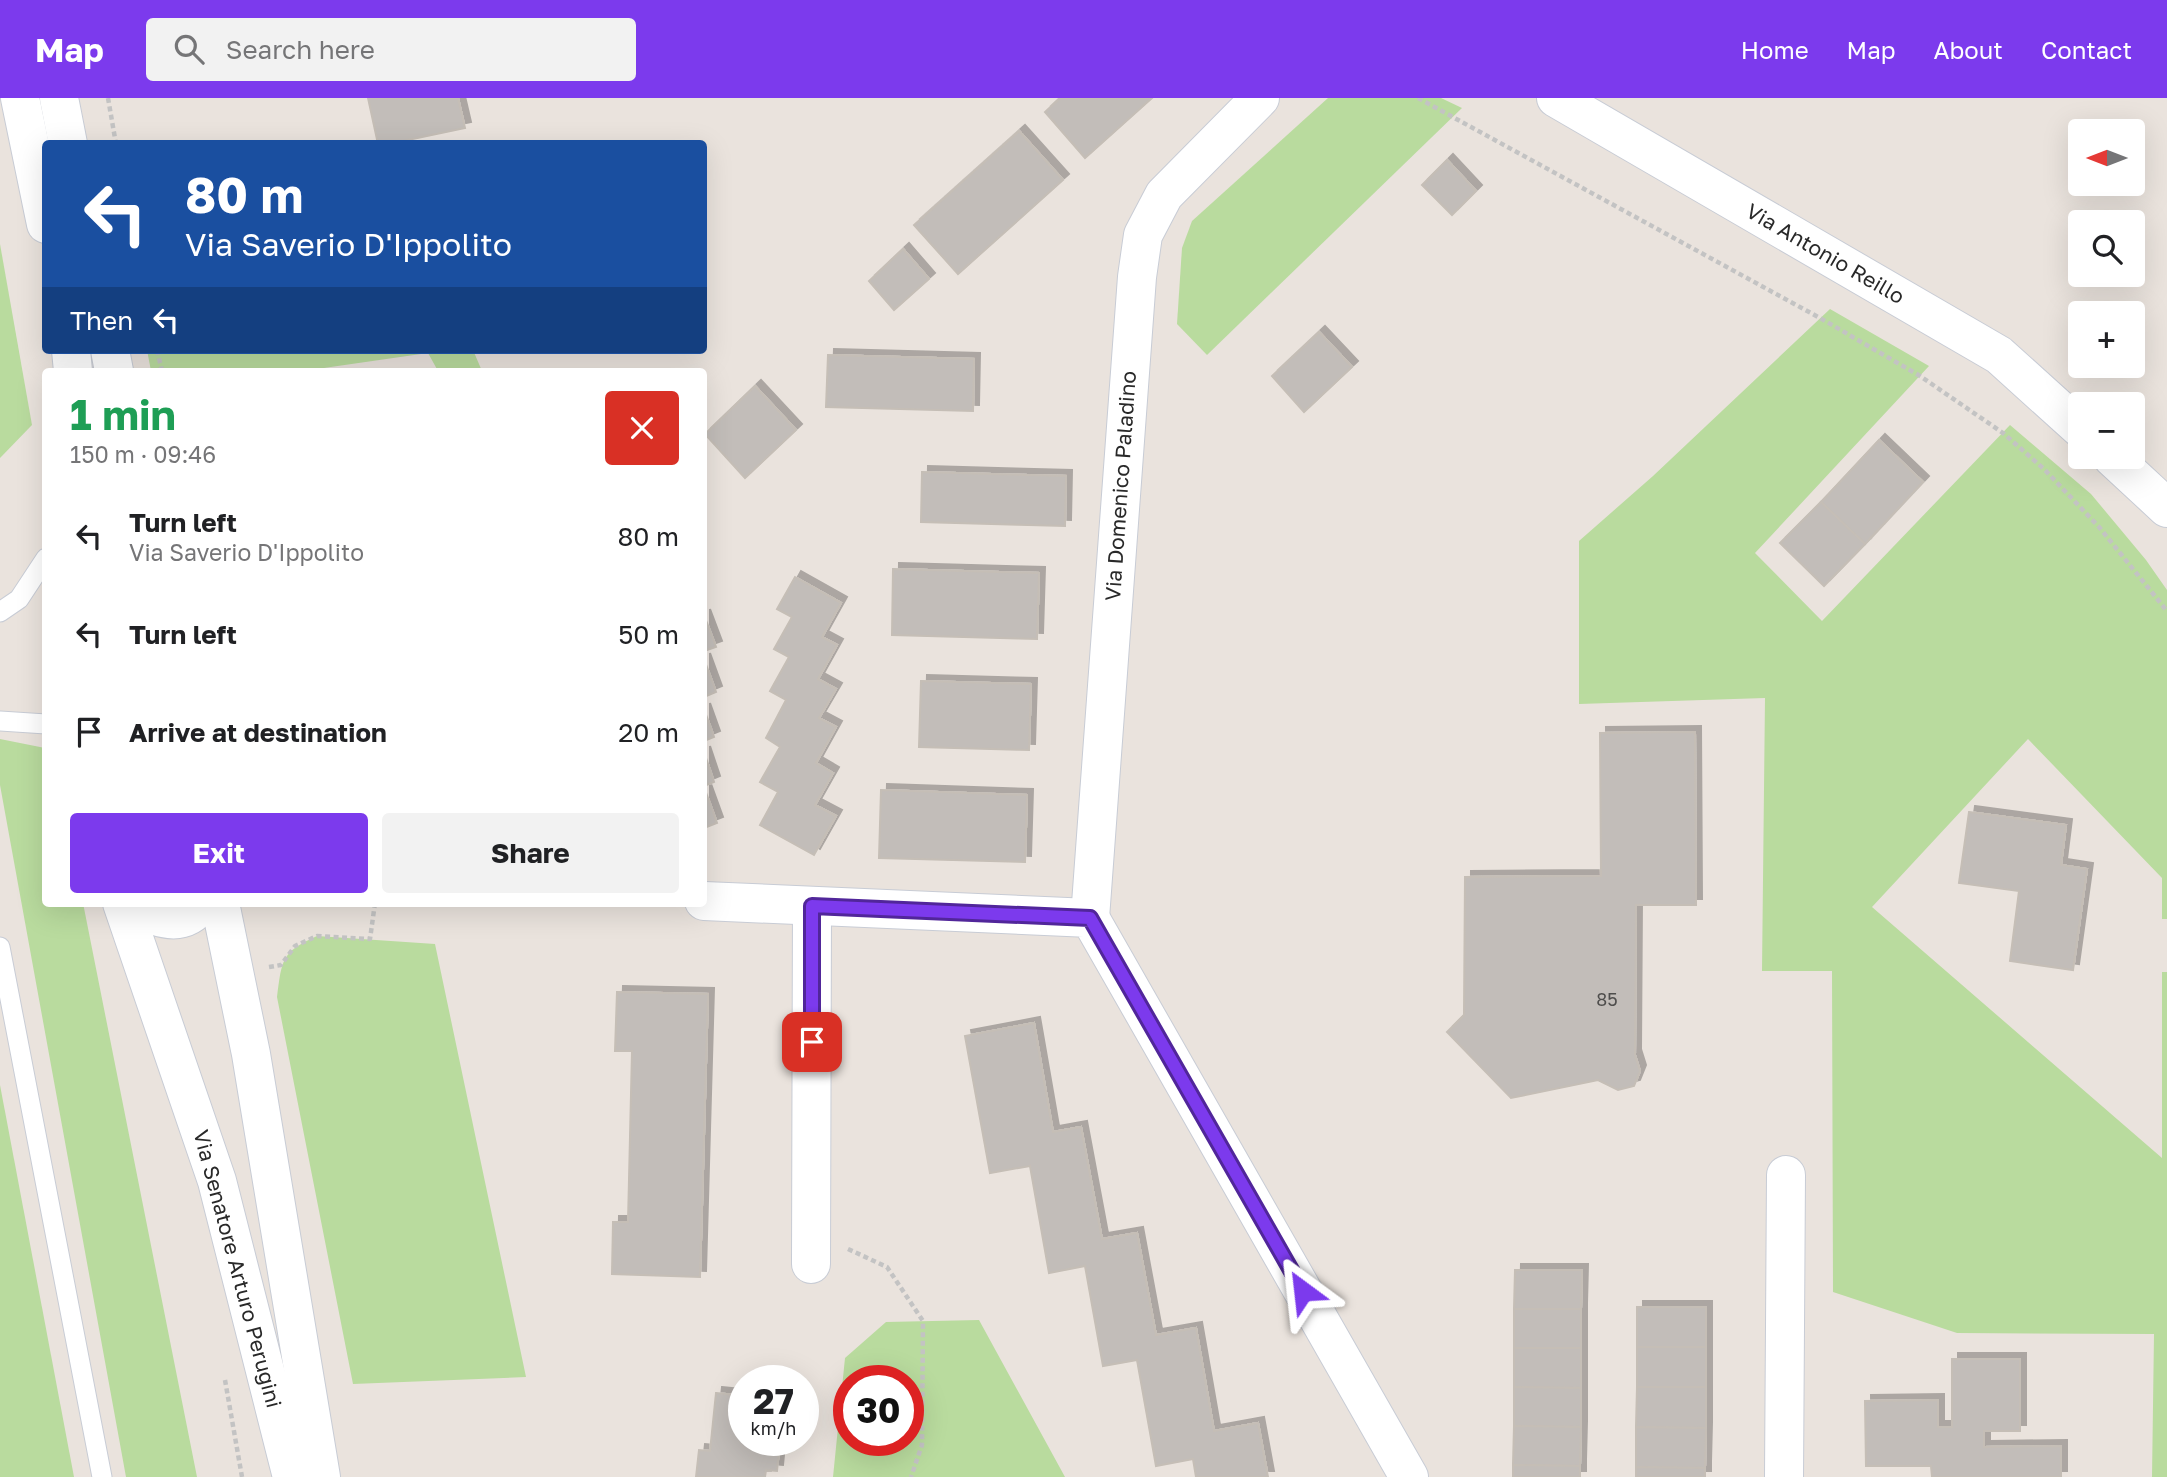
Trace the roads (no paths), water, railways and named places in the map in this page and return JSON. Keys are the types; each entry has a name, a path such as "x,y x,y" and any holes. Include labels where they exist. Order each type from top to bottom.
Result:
{"street":[{"path":"20,98 42,205"},
{"path":"59,98 67,140"},
{"name":"Via Domenico Paladino","path":"1090,918 1137,277 1143,235 1164,195 1260,98"},
{"name":"Via Antonio Reillo","path":"1556,98 1998,355 2068,417"},
{"path":"2125,469 2167,508"},
{"path":"707,901 1090,918 1409,1477"},
{"path":"811,1248 812,906"},
{"name":"Via Senatore Arturo Perugini","path":"123,907 217,1181 292,1477"},
{"path":"135,907 169,921 184,919 198,907"},
{"name":"Via Senatore Arturo Perugini","path":"221,907 251,1054 321,1477"},
{"path":"1784,1477 1786,1175"}],"lane":[{"path":"0,612 19,599 42,564"},
{"path":"0,721 42,724"},
{"path":"0,947 102,1477"}]}
